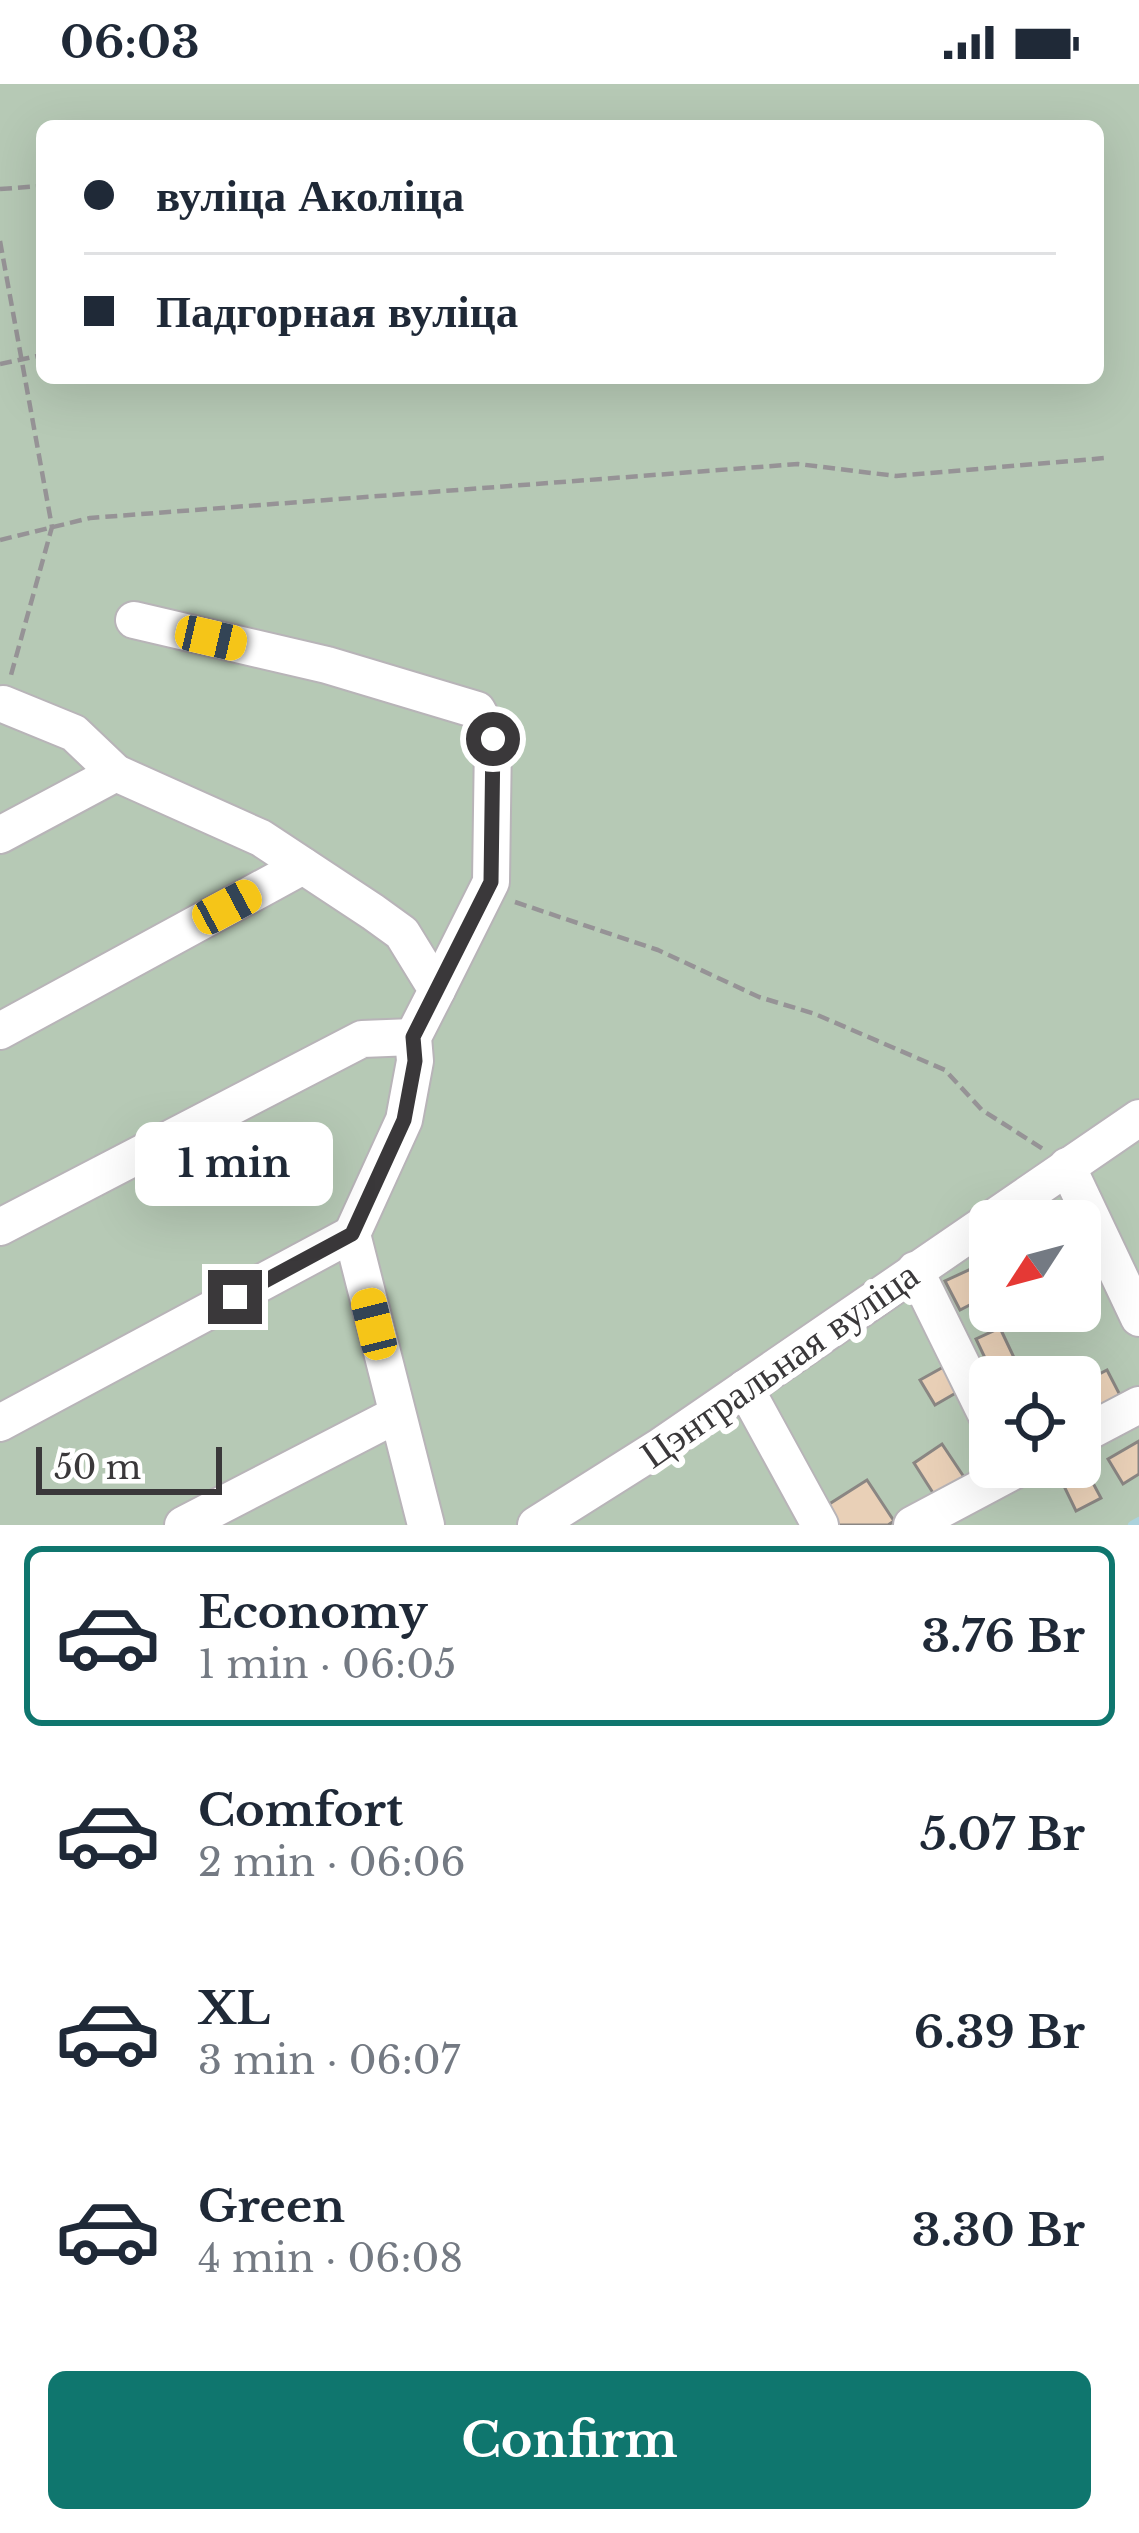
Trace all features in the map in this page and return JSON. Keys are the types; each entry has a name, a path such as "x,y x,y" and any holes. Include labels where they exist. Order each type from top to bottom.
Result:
{"street":[{"path":"0,1423 352,1234 404,1120 415,1061 413,1037 491,882 493,739 477,710 327,665 134,620"},
{"path":"3,704 74,734 116,772 261,838 402,933 437,990"},
{"path":"0,835 116,772"},
{"path":"0,1031 303,866"},
{"path":"0,1227 362,1039 413,1037"},
{"name":"Цэнтральная вуліца","path":"536,1525 658,1448 1139,1118"},
{"path":"1102,1142 1139,1154"},
{"path":"1067,1166 1139,1318"},
{"path":"352,1234 425,1525"},
{"path":"915,1270 969,1379"},
{"path":"745,1388 820,1525"},
{"path":"1101,1425 1139,1405"},
{"path":"183,1525 396,1414"},
{"path":"912,1525 980,1488"}],"path":[{"path":"0,189 36,186"},
{"path":"0,241 52,527 3,704"},
{"path":"0,364 36,356"},
{"path":"0,540 90,518 798,464 896,476 1105,458"},
{"path":"486,892 658,950 759,997 815,1014 945,1070 982,1110 1067,1166"}],"green space":[{"path":"0,84 1139,84 1139,1525 0,1525"}],"building":[{"path":"969,1270 969,1305 960,1310 945,1281"},
{"path":"1002,1332 1013,1356 984,1356 976,1339"},
{"path":"947,1365 961,1390 935,1405 920,1380"},
{"path":"1107,1370 1122,1399 1101,1410 1101,1373"},
{"path":"1139,1441 1139,1474 1123,1484 1108,1459"},
{"path":"942,1444 964,1477 935,1496 914,1463"},
{"path":"867,1480 894,1521 834,1525 823,1508"},
{"path":"1065,1488 1096,1488 1101,1498 1076,1511"}],"waterway":[{"path":"1132,1525 1139,1521"}],"route":[{"path":"235,1297 352,1234 404,1120 415,1061 413,1037 491,882 493,739"}]}
